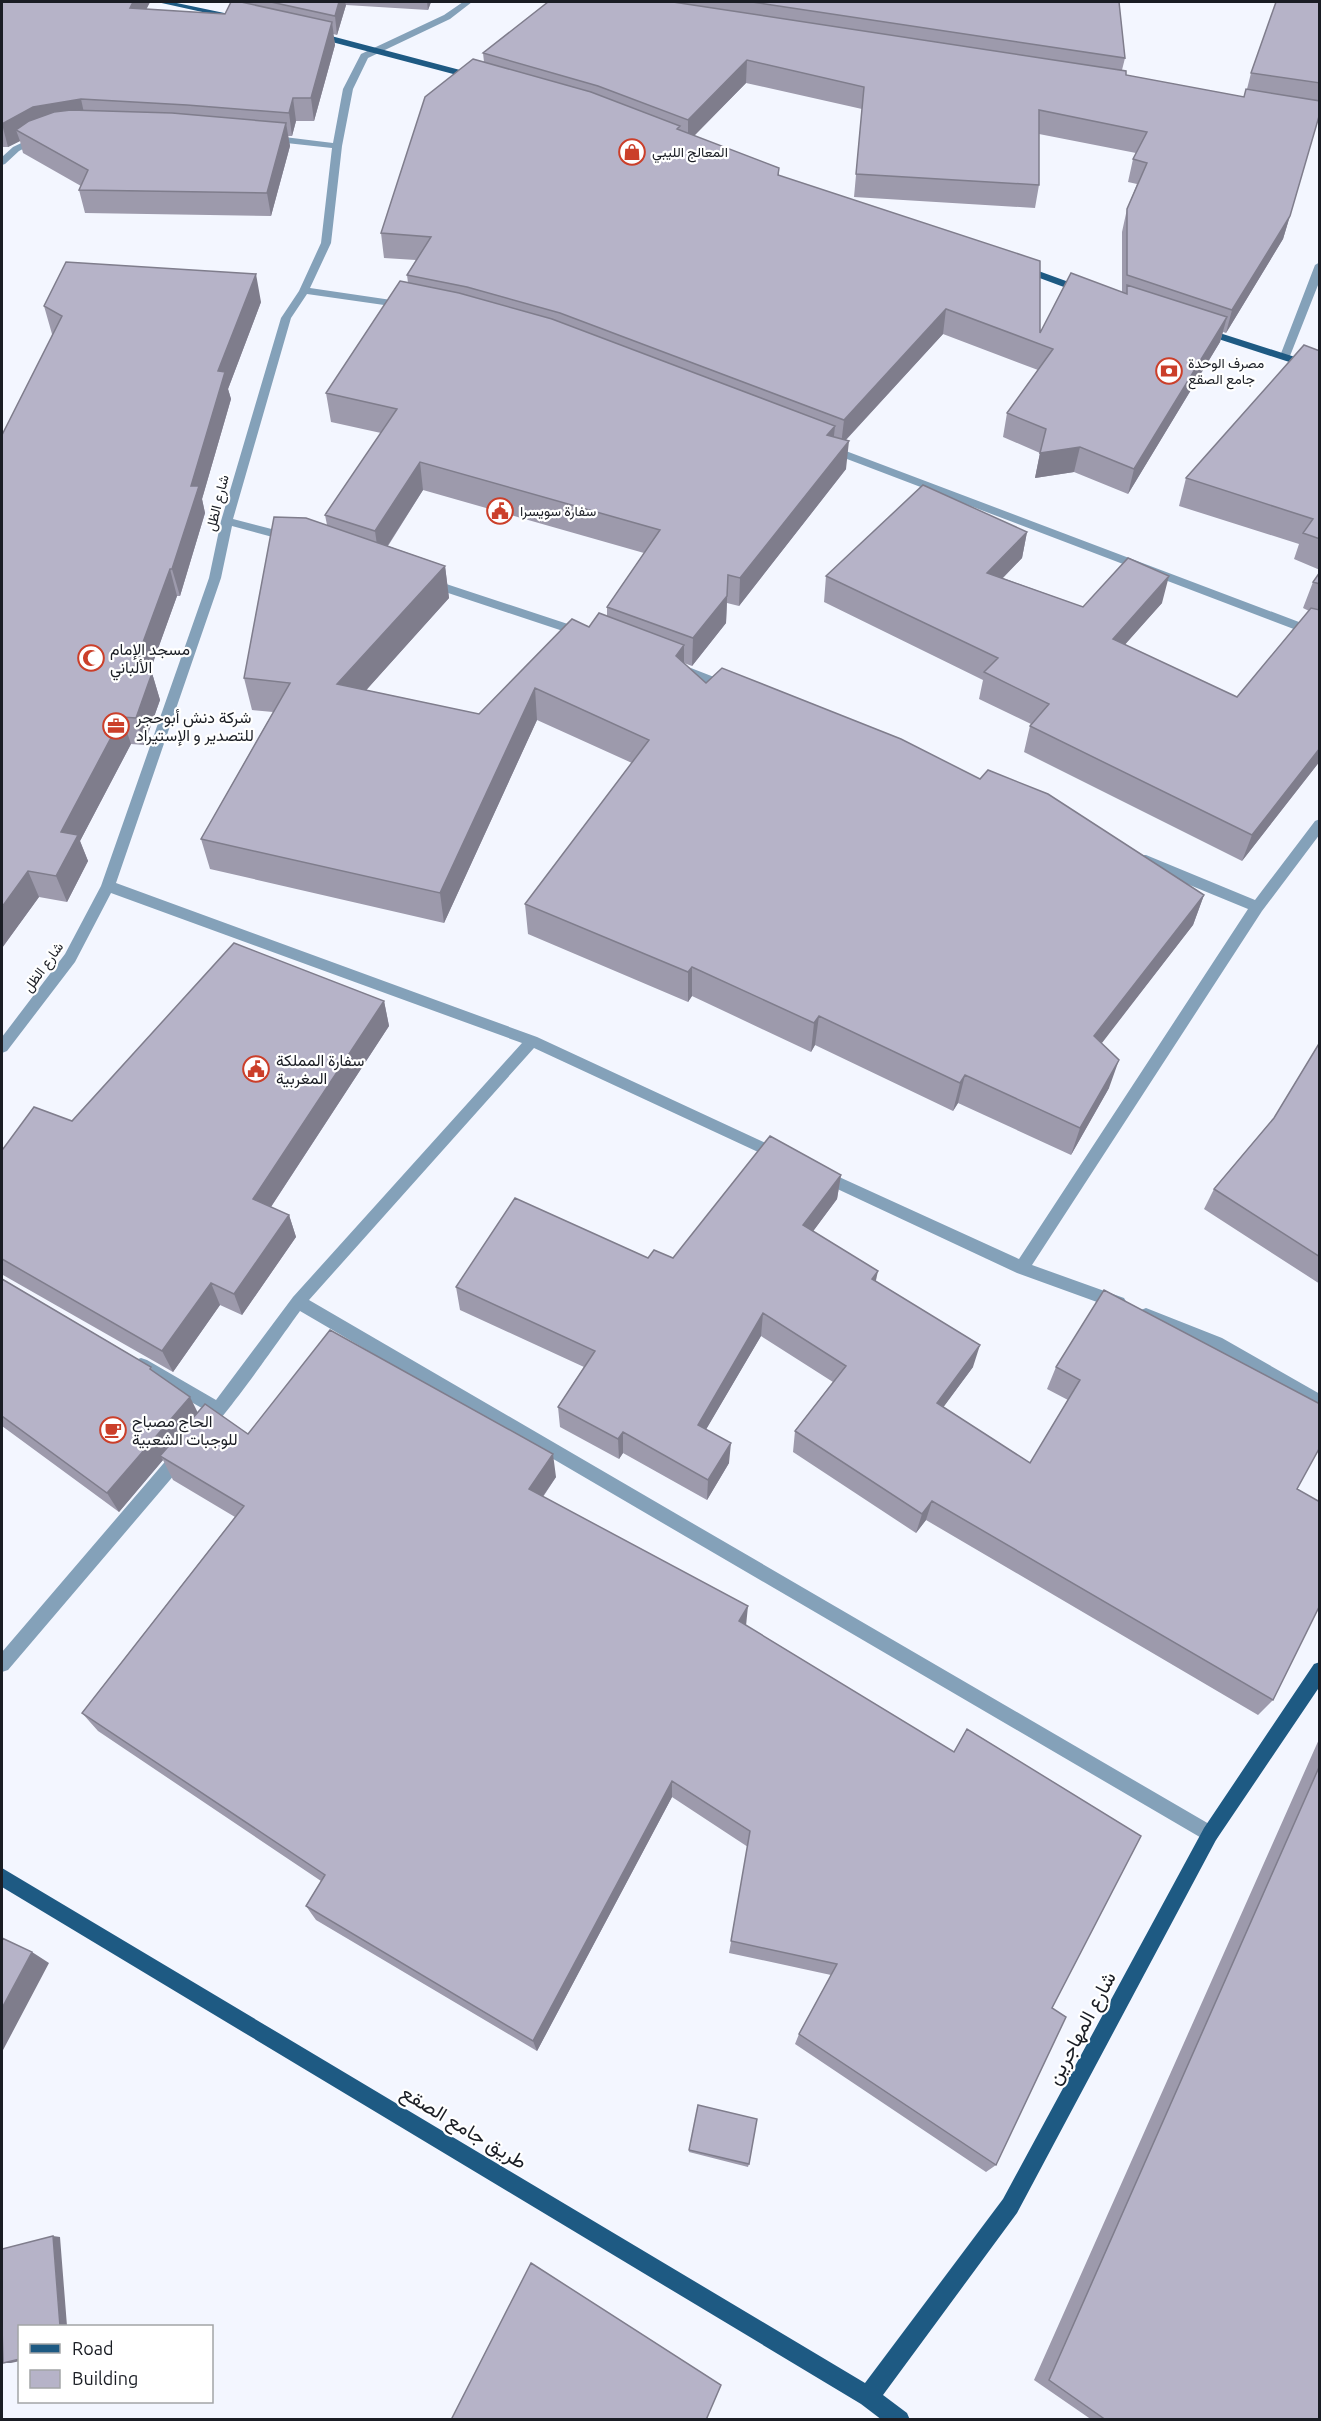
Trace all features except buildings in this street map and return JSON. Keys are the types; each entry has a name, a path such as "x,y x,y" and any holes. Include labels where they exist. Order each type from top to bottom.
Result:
{"main road":[{"path":"161,2 182,3 250,20"},
{"path":"307,33 485,79"},
{"path":"1014,265 1099,296"},
{"path":"1196,329 1320,369"},
{"name":"شارع المهاجرين","path":"868,2397 1010,2206 1210,1834 1320,1670"},
{"name":"طريق جامع الصقع","path":"2,1877 868,2397 900,2420"}],"street":[{"name":"شارع الظل","path":"2,1047 70,958 108,886 215,578 227,521 286,318 304,291 326,243 337,146 348,89 364,56 447,17 468,2"},
{"path":"2,162 16,149 52,133"},
{"path":"261,137 337,146"},
{"path":"1285,356 1320,265"},
{"path":"304,291 418,307"},
{"path":"816,443 1320,634"},
{"path":"227,521 306,542"},
{"path":"414,577 600,638"},
{"path":"666,662 743,694"},
{"path":"1022,1268 1257,907 1320,824"},
{"path":"1129,853 1257,907"},
{"path":"108,886 532,1041 788,1160"},
{"path":"2,1664 219,1410 298,1302 532,1041"},
{"path":"809,1170 1022,1268 1063,1281 1216,1343 1320,1403"},
{"path":"298,1302 1210,1834"},
{"path":"130,1358 219,1410"}],"place":[{"name":"المعالج الليبي","path":"632,152"},
{"name":"مصرف الوحدة جامع الصقع","path":"1169,371"},
{"name":"سفارة سويسرا","path":"500,511"},
{"name":"مسجد الإمام الألباني","path":"91,658"},
{"name":"شركة دنش أبوحجر للتصدير و الإستيراد","path":"116,726"},
{"name":"سفارة المملكة المغربية","path":"256,1069"},
{"name":"الحاج مصباح للوجبات الشعبية","path":"113,1430"}]}
